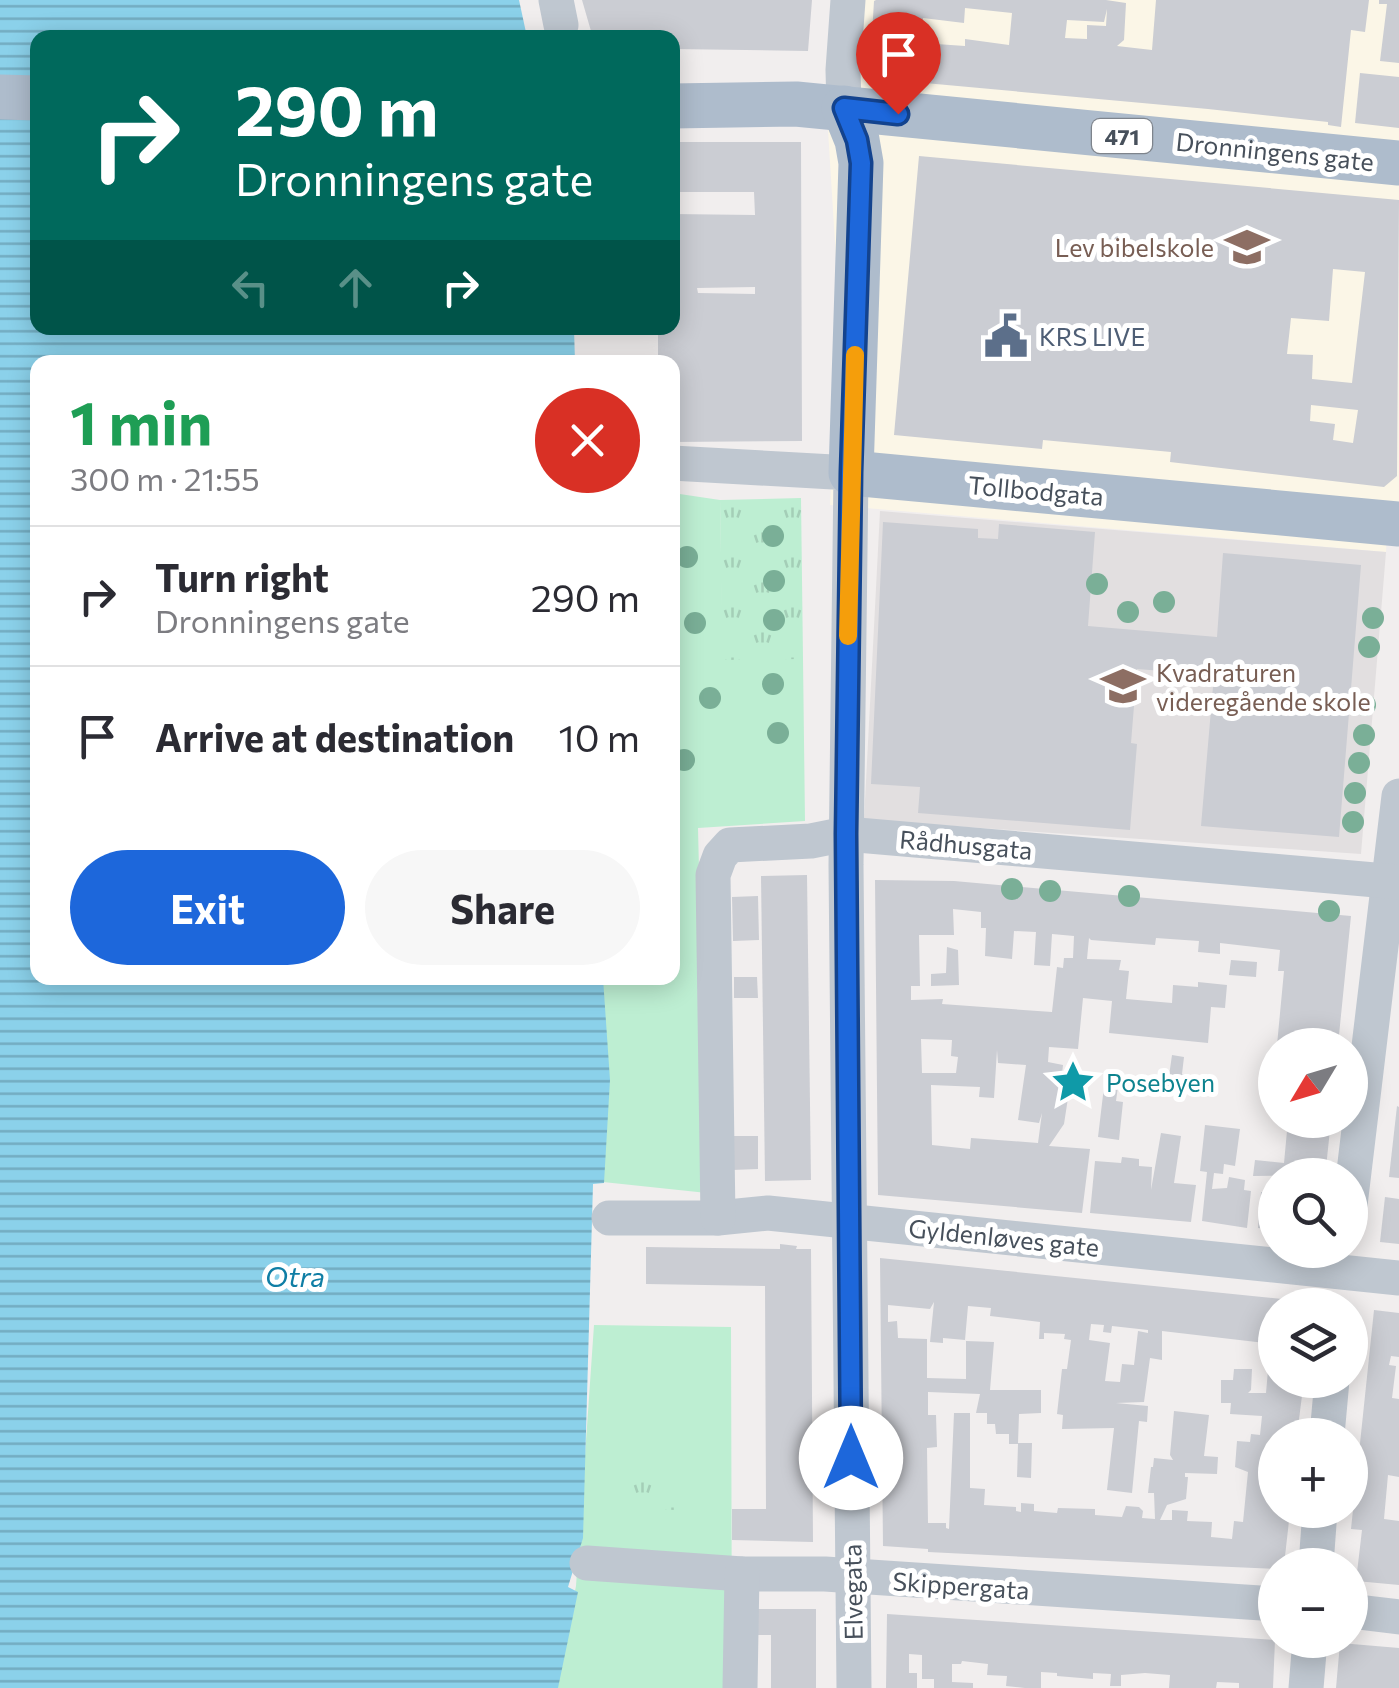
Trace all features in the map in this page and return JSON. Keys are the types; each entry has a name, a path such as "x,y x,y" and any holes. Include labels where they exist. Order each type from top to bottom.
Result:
{"main road":[{"path":"0,98 30,98"},
{"name":"Dronningens gate","path":"680,106 792,104 844,108 1399,162"},
{"name":"Elvegata","path":"844,108 861,163 851,472"},
{"name":"Tollbodgata","path":"851,472 1399,524"}],"street":[{"name":"Elvegata","path":"844,108 848,0"},
{"name":"Tollbodgata","path":"680,462 851,472"},
{"name":"Elvegata","path":"851,472 846,834 854,1688"},
{"path":"1357,1158 1395,882 1399,796"},
{"name":"Rådhusgata","path":"718,1218 713,875 720,856 730,845 811,841 846,834 1395,882"},
{"name":"Gyldenløves gate","path":"609,1218 718,1218 768,1213 1341,1276 1399,1278"},
{"name":"Skippergata","path":"588,1563 742,1574 825,1574 1258,1603"},
{"path":"740,1688 742,1574"},
{"path":"1368,1613 1399,1617"},
{"path":"1306,1688 1308,1658"}],"shaded area":[{"path":"832,0 1399,0 1399,503 1389,503 1386,552 830,505 839,307 828,130"},
{"name":"Kvadraturen videregående skole","path":"880,511 1386,552 1361,854 864,820"}],"green space":[{"path":"680,494 720,500 723,659 803,659 805,821 698,828 707,1193 603,1182 601,985 680,985"},
{"path":"801,498 803,659 722,660 720,500"},
{"path":"594,1325 731,1327 732,1688 555,1688 576,1586"},
{"path":"618,1479 674,1482 682,1498 680,1506 675,1510 629,1508 619,1498"}],"water":[{"name":"Otra","path":"0,0 519,0 525,30 30,30 30,335 574,335 575,355 30,355 30,985 603,985 610,1080 604,1183 593,1184 583,1538 568,1587 578,1592 558,1688 0,1688"}],"building":[{"path":"582,0 812,0 808,51 680,49 680,30 591,30"},
{"path":"876,0 1126,3 1124,40 1117,46 1152,50 1156,0 1369,0 1365,32 1351,30 1341,127 1328,122 1208,109 881,79 870,67","holes":["965,8 1012,13 1009,45 965,39 965,46 922,43 923,18 964,23","1107,9 1106,26 1087,25 1087,39 1065,38 1067,20 1104,22"]},
{"path":"1379,0 1399,0 1399,63 1380,61 1387,4 1379,4"},
{"path":"1360,73 1399,77 1399,128 1355,123"},
{"path":"680,142 801,142 802,441 680,442 680,355 658,355 658,335 680,335 680,214 755,215 754,192 680,192","holes":["755,287 755,294 698,293 697,288"]},
{"path":"919,156 1399,200 1397,476 1384,487 1170,462 1171,452 1043,440 1042,449 894,435","holes":["1333,269 1365,272 1352,383 1312,379 1313,355 1287,354 1291,318 1329,321","1311,405 1358,410 1353,443 1333,440 1335,424 1310,421"]},
{"name":"Kvadraturen videregående skole","path":"883,522 978,529 978,538 998,539 999,524 1095,532 1088,626 1217,637 1223,553 1361,565 1339,837 1201,826 1214,675 1137,669 1131,743 1137,744 1130,830 918,813 920,787 871,784"},
{"path":"807,875 811,1180 765,1181 761,876"},
{"path":"875,880 954,881 1351,916 1340,1028 1279,1028 1284,971 1278,971 1280,950 1220,943 1220,954 1198,952 1199,941 1156,938 1155,945 1089,938 1087,959 1121,960 1119,970 1129,971 1126,999 1172,1003 1173,985 1227,985 1225,1008 1211,1007 1208,1043 1109,1033 1112,1001 1083,998 1078,1049 1049,1047 1048,1062 1063,1065 1060,1092 1068,1098 1064,1124 1049,1146 1090,1149 1082,1213 878,1195","holes":["953,909 981,912 981,928 986,928 985,956 1012,959 1014,931 1036,932 1034,965 1050,966 1052,934 1074,936 1073,958 1064,958 1063,968 1057,967 1052,1012 942,1004 943,999 911,1000 911,986 920,986 919,935 954,935","921,1039 952,1040 951,1056 958,1057 956,1073 922,1073","997,1050 998,1063 1026,1065 1018,1120 1039,1123 1042,1113 1038,1143 971,1138 970,1149 932,1145 931,1085 980,1087 979,1097 994,1098"]},
{"path":"758,896 759,940 733,941 732,897"},
{"path":"947,947 958,950 959,985 931,986 931,974 946,973"},
{"path":"1231,960 1257,962 1256,977 1229,975"},
{"path":"734,977 757,977 758,998 734,998"},
{"path":"1172,1055 1184,1057 1182,1074 1194,1076 1192,1093 1167,1090"},
{"path":"1106,1070 1120,1072 1116,1101 1123,1102 1119,1140 1098,1137"},
{"path":"1399,1107 1399,1178 1389,1177"},
{"path":"1205,1125 1240,1129 1235,1166 1224,1164 1223,1174 1214,1173 1212,1189 1227,1188 1229,1177 1245,1180 1244,1190 1251,1191 1247,1228 1202,1221 1207,1172 1200,1171"},
{"path":"1161,1133 1181,1136 1174,1183 1196,1185 1191,1222 1090,1213 1095,1161 1121,1163 1122,1157 1139,1159 1139,1166 1152,1167 1151,1190"},
{"path":"731,1136 758,1136 758,1169 732,1170"},
{"path":"1286,1138 1329,1138 1327,1158 1284,1158"},
{"path":"1258,1160 1258,1176 1253,1176"},
{"path":"1385,1197 1399,1199 1399,1244 1380,1242"},
{"path":"780,1244 811,1249 813,1542 732,1540 732,1509 766,1509 765,1286 646,1284 646,1247 780,1249"},
{"path":"880,1258 1258,1297 1258,1342 1162,1331 1162,1360 1150,1358 1144,1402 1116,1403 1148,1406 1147,1422 1139,1421 1132,1493 1107,1490 1114,1428 1062,1429 1063,1415 1057,1414 1062,1369 1067,1369 1071,1340 1064,1339 1065,1334 1044,1333 1044,1339 1039,1339 1040,1322 990,1316 991,1308 968,1306 965,1340 943,1338 943,1343 930,1342 934,1302 930,1309 888,1305 888,1322 897,1321 898,1338 927,1339 927,1378 966,1379 966,1341 994,1342 990,1390 1041,1390 1041,1413 1019,1414 1018,1443 1032,1443 1031,1478 1017,1477 1018,1444 1009,1444 1009,1434 996,1434 995,1424 987,1424 987,1413 976,1413 980,1394 928,1392 928,1415 936,1415 937,1447 927,1448 928,1523 946,1523 949,1529 954,1413 970,1413 970,1488 985,1489 984,1505 1016,1507 1021,1512 1021,1503 1034,1504 1034,1511 1057,1513 1058,1508 1095,1509 1095,1515 1122,1517 1126,1506 1139,1507 1142,1518 1155,1519 1154,1493 1148,1493 1151,1467 1154,1458 1173,1460 1170,1455 1174,1411 1209,1415 1204,1456 1218,1457 1217,1474 1185,1473 1186,1499 1167,1505 1160,1520 1172,1520 1172,1510 1188,1511 1187,1521 1212,1522 1211,1537 1232,1539 1234,1521 1243,1522 1248,1472 1235,1467 1237,1441 1250,1442 1251,1434 1258,1435 1258,1528 1288,1528 1286,1548 1258,1548 1258,1568 883,1546","holes":["1091,1324 1104,1325 1103,1332 1111,1333 1112,1326 1148,1330 1138,1331 1134,1365 1122,1364 1120,1382 1105,1381 1110,1343 1089,1340"]},
{"path":"1374,1310 1399,1313 1399,1357 1391,1356 1389,1365 1396,1366 1392,1398 1399,1399 1399,1477 1388,1475 1384,1519 1399,1521 1399,1585 1368,1582 1368,1548 1360,1548 1362,1530 1351,1529 1368,1528 1368,1418 1363,1418 1365,1398 1368,1398"},
{"path":"1234,1369 1252,1369 1248,1393 1258,1393 1258,1398 1302,1398 1299,1418 1230,1414 1231,1403 1221,1403 1221,1380 1233,1380"},
{"path":"756,1609 816,1609 816,1688 771,1688 771,1635 756,1635"},
{"path":"887,1614 1258,1639 1258,1658 1274,1658 1273,1688 1239,1688 1239,1683 1217,1682 1216,1688 1169,1688 1170,1675 1145,1673 1121,1675 1121,1686 1110,1686 1111,1674 1093,1673 1093,1679 1041,1672 1041,1688 1025,1688 1006,1686 1007,1676 987,1675 988,1664 962,1661 952,1664 952,1682 973,1683 973,1688 934,1688 934,1679 922,1679 922,1655 909,1654 909,1673 917,1673 917,1688 886,1688"},
{"path":"1368,1645 1399,1648 1399,1688 1336,1688 1339,1658 1368,1658"}],"slow traffic":[{"path":"848,636 855,355"}],"place":[{"name":"Lev bibelskole","path":"1247,247"},
{"name":"KRS LIVE","path":"1006,336"},
{"name":"Kvadraturen videregående skole","path":"1123,686"},
{"name":"Posebyen","path":"1073,1082"}],"route":[{"path":"851,1458 846,834 851,472 861,163 844,108 898,114"}]}
